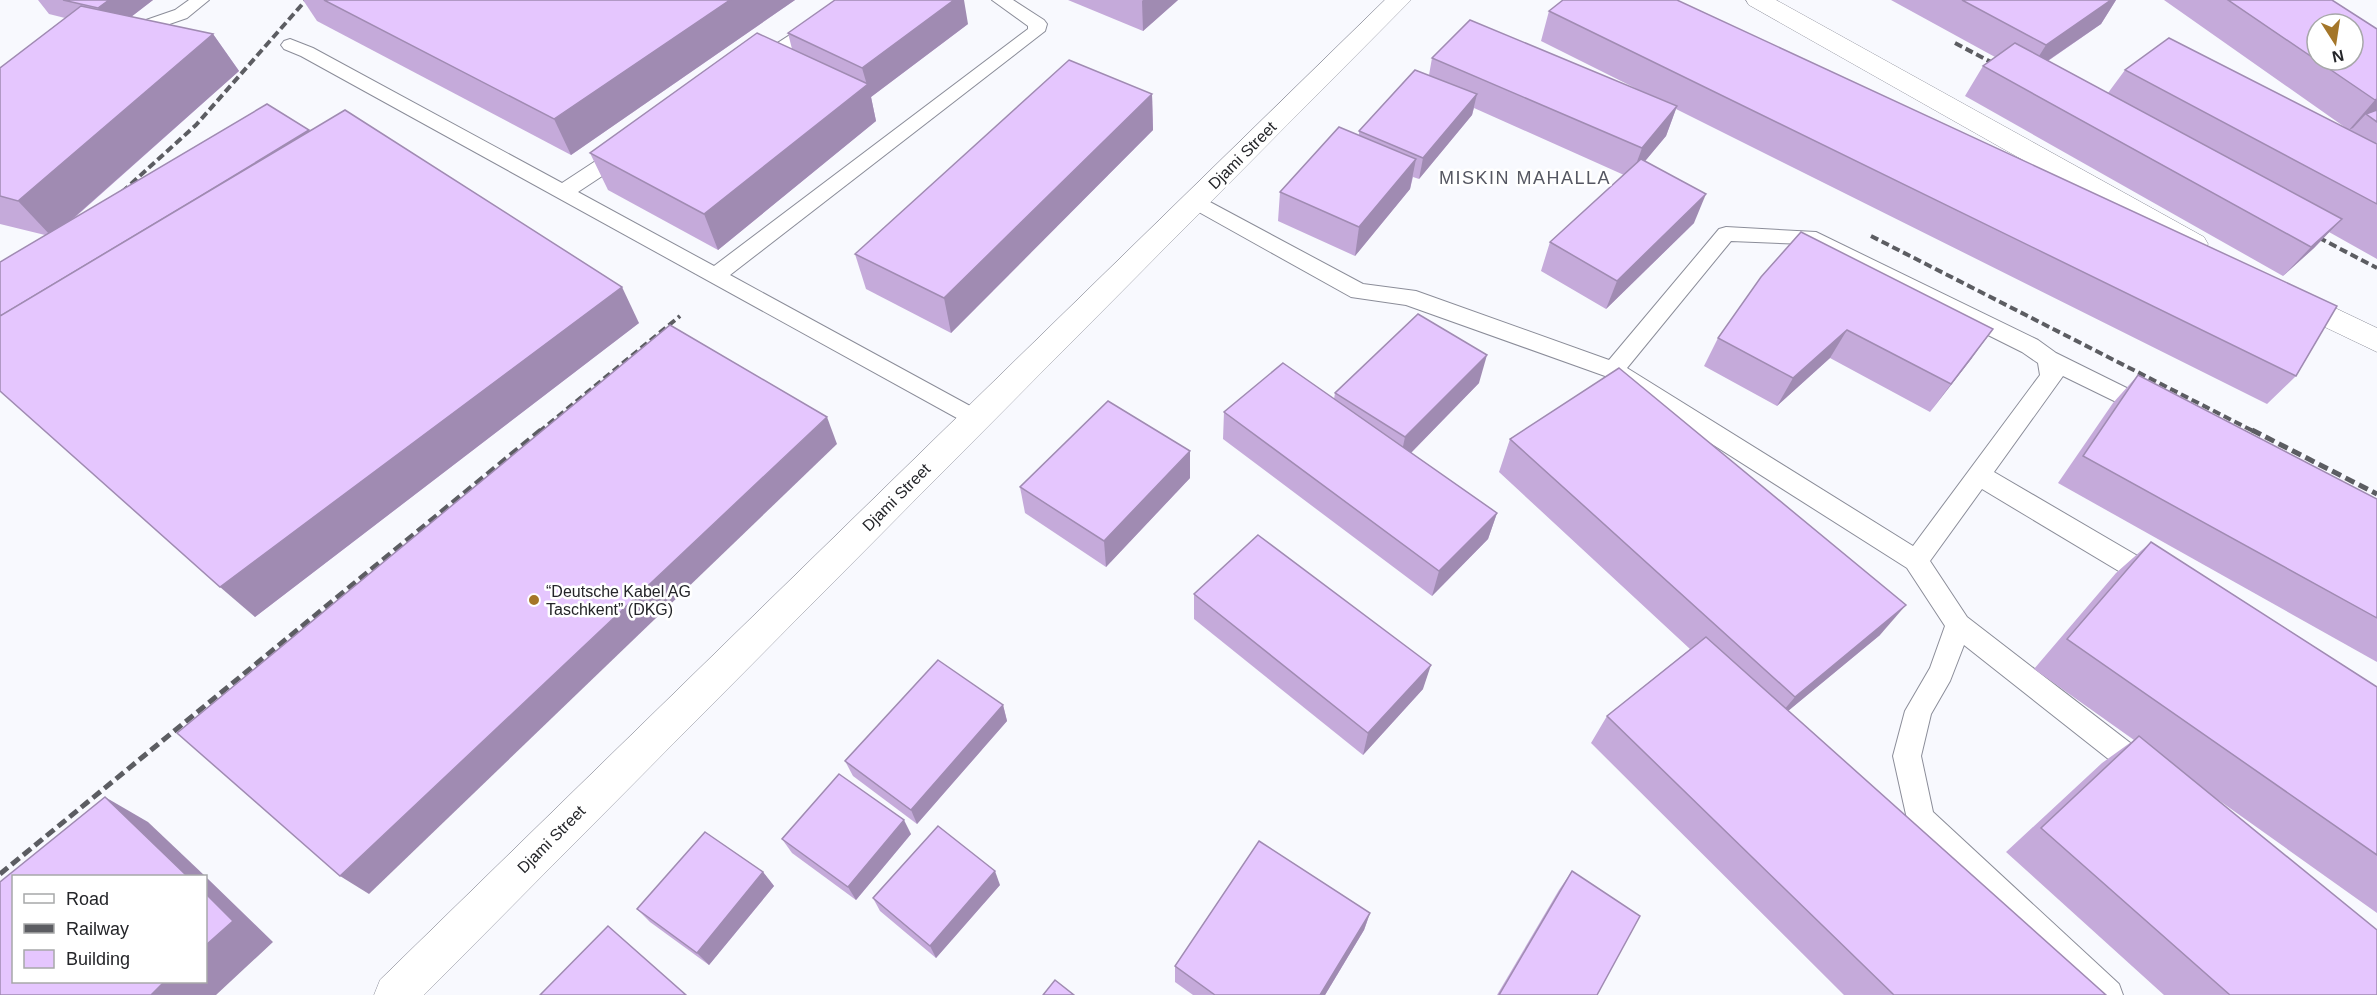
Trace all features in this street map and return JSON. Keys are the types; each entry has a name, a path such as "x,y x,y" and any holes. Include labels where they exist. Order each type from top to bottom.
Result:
{"street":[{"name":"Djami Street","path":"395,995 1399,0"},
{"path":"1758,0 2213,254"},
{"path":"2265,283 2377,341"}],"lane":[{"path":"107,38 181,14 200,0"},
{"path":"739,77 856,0"},
{"path":"716,275 1036,31 1038,24 1033,19 1001,0"},
{"path":"290,45 307,52 975,418"},
{"path":"563,192 641,141"},
{"path":"1195,201 1359,291 1408,297 1613,370 1917,561 1958,625 2163,784"},
{"path":"1613,370 1726,234 1809,237 2030,346 2048,359 2165,417"},
{"path":"1917,561 2052,376 2048,359"},
{"path":"1979,475 2173,590"},
{"path":"1958,625 1941,673 1917,711 1907,756 1920,819 2108,995"}],"building":[{"path":"63,0 109,0 98,8"},
{"path":"324,0 730,0 554,119"},
{"path":"835,0 954,0 862,68 788,33"},
{"path":"1563,0 1677,0 2337,306 2296,376 1549,11"},
{"path":"1962,0 2111,0 2046,45"},
{"path":"2228,0 2332,0 2351,12 2305,12 2305,52"},
{"path":"81,6 213,34 18,201 0,196 0,68"},
{"path":"1470,20 1677,106 1642,148 1432,58"},
{"path":"2365,21 2377,29 2377,99 2375,100 2334,72 2365,72"},
{"path":"757,33 868,84 704,214 590,153"},
{"path":"2169,38 2377,144 2377,204 2125,70"},
{"path":"2015,43 2342,219 2311,247 1983,66"},
{"path":"1069,60 1152,94 944,298 855,254"},
{"path":"1415,70 1477,94 1423,158 1359,131"},
{"path":"267,104 309,130 0,316 0,262"},
{"path":"345,110 622,287 220,587 0,391 0,316"},
{"path":"2377,110 2377,122 2366,114"},
{"path":"1339,127 1416,159 1359,227 1280,192"},
{"path":"1641,159 1706,194 1617,281 1550,242"},
{"path":"1801,232 1993,329 1951,384 1847,330 1793,378 1718,338 1761,277"},
{"path":"1418,314 1487,355 1405,437 1335,393"},
{"name":"“Deutsche Kabel AG Taschkent” (DKG)","path":"670,325 827,417 340,876 177,733"},
{"path":"1283,363 1497,513 1439,571 1224,412"},
{"path":"1619,368 1906,605 1795,697 1510,439"},
{"path":"2138,375 2377,499 2377,618 2083,456"},
{"path":"1108,401 1190,451 1104,541 1020,487"},
{"path":"1258,535 1431,665 1368,733 1194,594"},
{"path":"2151,542 2377,687 2377,855 2067,639"},
{"path":"1706,637 2106,995 1894,995 1607,716"},
{"path":"938,660 1003,705 911,810 845,761"},
{"path":"2139,736 2377,930 2377,995 2230,995 2041,828"},
{"path":"839,774 904,820 848,887 782,839"},
{"path":"105,797 186,875 12,875 12,983 163,983 151,995 0,995 0,882"},
{"path":"938,826 995,871 930,946 873,898"},
{"path":"705,832 763,872 697,953 637,909"},
{"path":"1259,841 1370,913 1320,995 1215,995 1175,966"},
{"path":"1572,871 1640,916 1597,995 1499,995"},
{"path":"207,895 233,921 207,944"},
{"path":"608,926 686,995 540,995"},
{"path":"1055,980 1074,995 1043,995"}],"railway":[{"path":"122,192 196,125 306,0"},
{"path":"1955,43 2004,69"},
{"path":"2308,232 2377,268"},
{"path":"1871,236 2255,432"},
{"path":"539,432 680,316"},
{"path":"0,874 541,430"},
{"path":"2252,430 2377,494"}],"place":[{"name":"“Deutsche Kabel AG Taschkent” (DKG)","path":"534,600"}],"district":[{"name":"MISKIN MAHALLA","path":"1525,178"}]}
